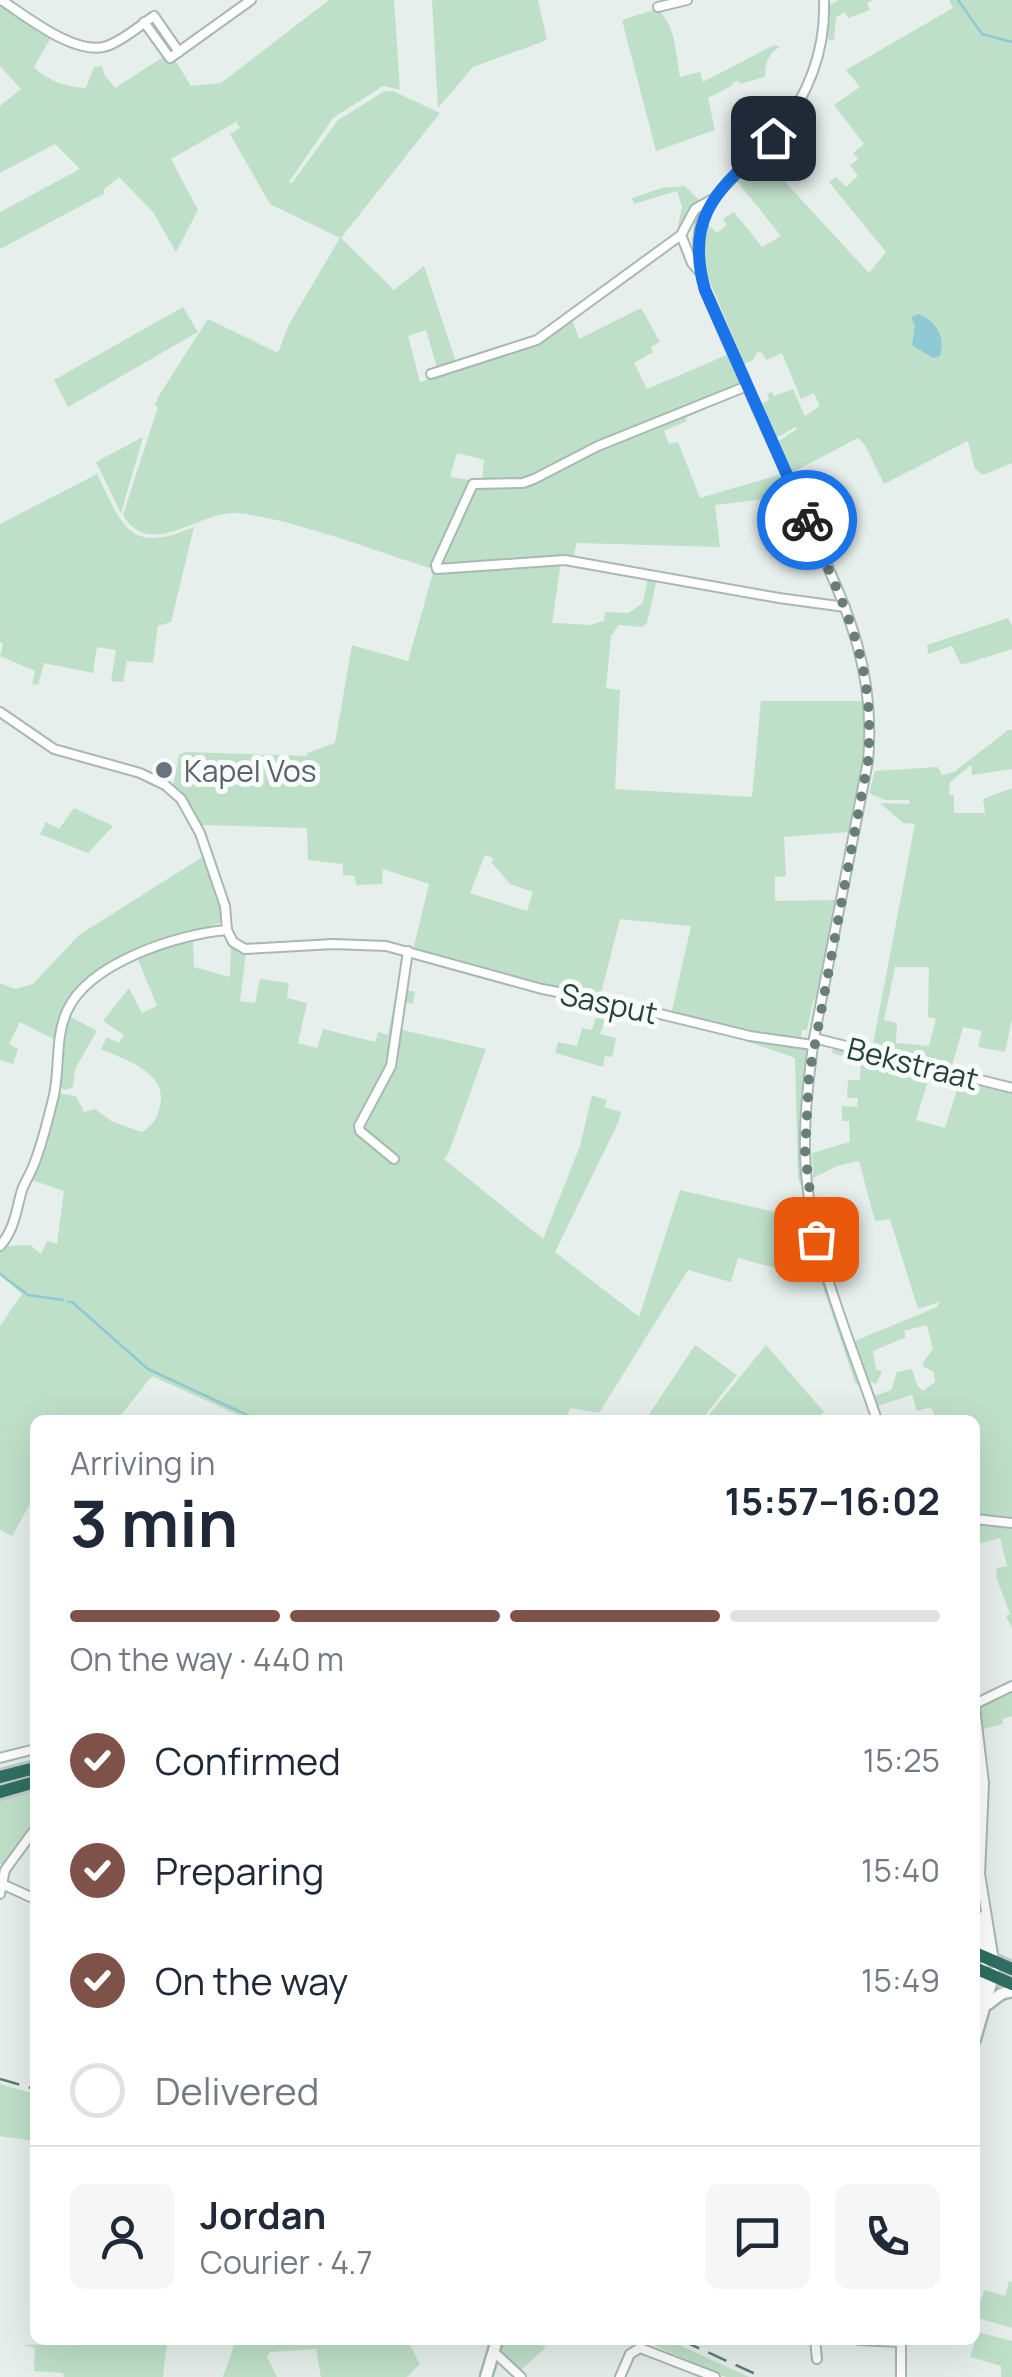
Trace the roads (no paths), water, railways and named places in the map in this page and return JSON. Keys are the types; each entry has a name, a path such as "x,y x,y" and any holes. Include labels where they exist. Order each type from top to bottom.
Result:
{"highway":[{"path":"0,1777 30,1769"},
{"path":"0,1792 30,1783"},
{"path":"984,1965 1012,1968"},
{"path":"984,1965 1012,1988"}],"street":[{"path":"0,0 64,39 94,48 108,46 144,22 170,58 251,0"},
{"path":"658,7 687,0"},
{"path":"431,374 538,340 681,235 694,209 711,200 773,138 800,101 822,38 824,0"},
{"path":"711,200 699,231 700,272 845,606 867,678 871,733 814,1041 805,1153 812,1214 834,1297 875,1415"},
{"path":"681,235 692,264 700,272"},
{"path":"747,386 598,446 523,483 474,484 437,569 564,560 845,606"},
{"path":"0,712 54,749 140,773 165,785 181,799 200,833 225,906 228,930 190,935 122,960 72,1003 59,1036 55,1090 33,1168 12,1230 0,1246"},
{"name":"Sasput","path":"228,930 234,942 254,951 333,944 408,951 542,989 750,1036 814,1041"},
{"path":"394,1158 360,1131 359,1126 390,1066 408,951"},
{"name":"Bekstraat","path":"814,1041 1012,1088"},
{"path":"980,1519 1012,1523"},
{"path":"980,1703 1012,1686"},
{"path":"980,1737 984,1965"},
{"path":"0,1758 30,1749"},
{"path":"30,1836 12,1859 1,1889 30,1897"},
{"path":"980,1907 984,1965 984,2008 980,2022"},
{"path":"980,1932 983,1929"},
{"path":"984,2008 1012,1988"},
{"path":"817,2345 817,2359"},
{"path":"900,2377 901,2345"},
{"path":"486,2377 496,2346"},
{"path":"496,2346 521,2377"},
{"path":"620,2377 630,2354 640,2348 715,2377"}],"water":[{"path":"918,314 938,330 942,342 940,356 933,358 912,345 915,325 911,317"}],"waterway":[{"path":"958,0 982,34 1012,42"},
{"path":"0,1274 28,1295 63,1300"},
{"path":"68,1302 148,1369 247,1415"}],"railway":[{"path":"0,2079 30,2088"},
{"path":"692,2345 762,2377"}],"place":[{"name":"Kapel Vos","path":"164,770"}]}
